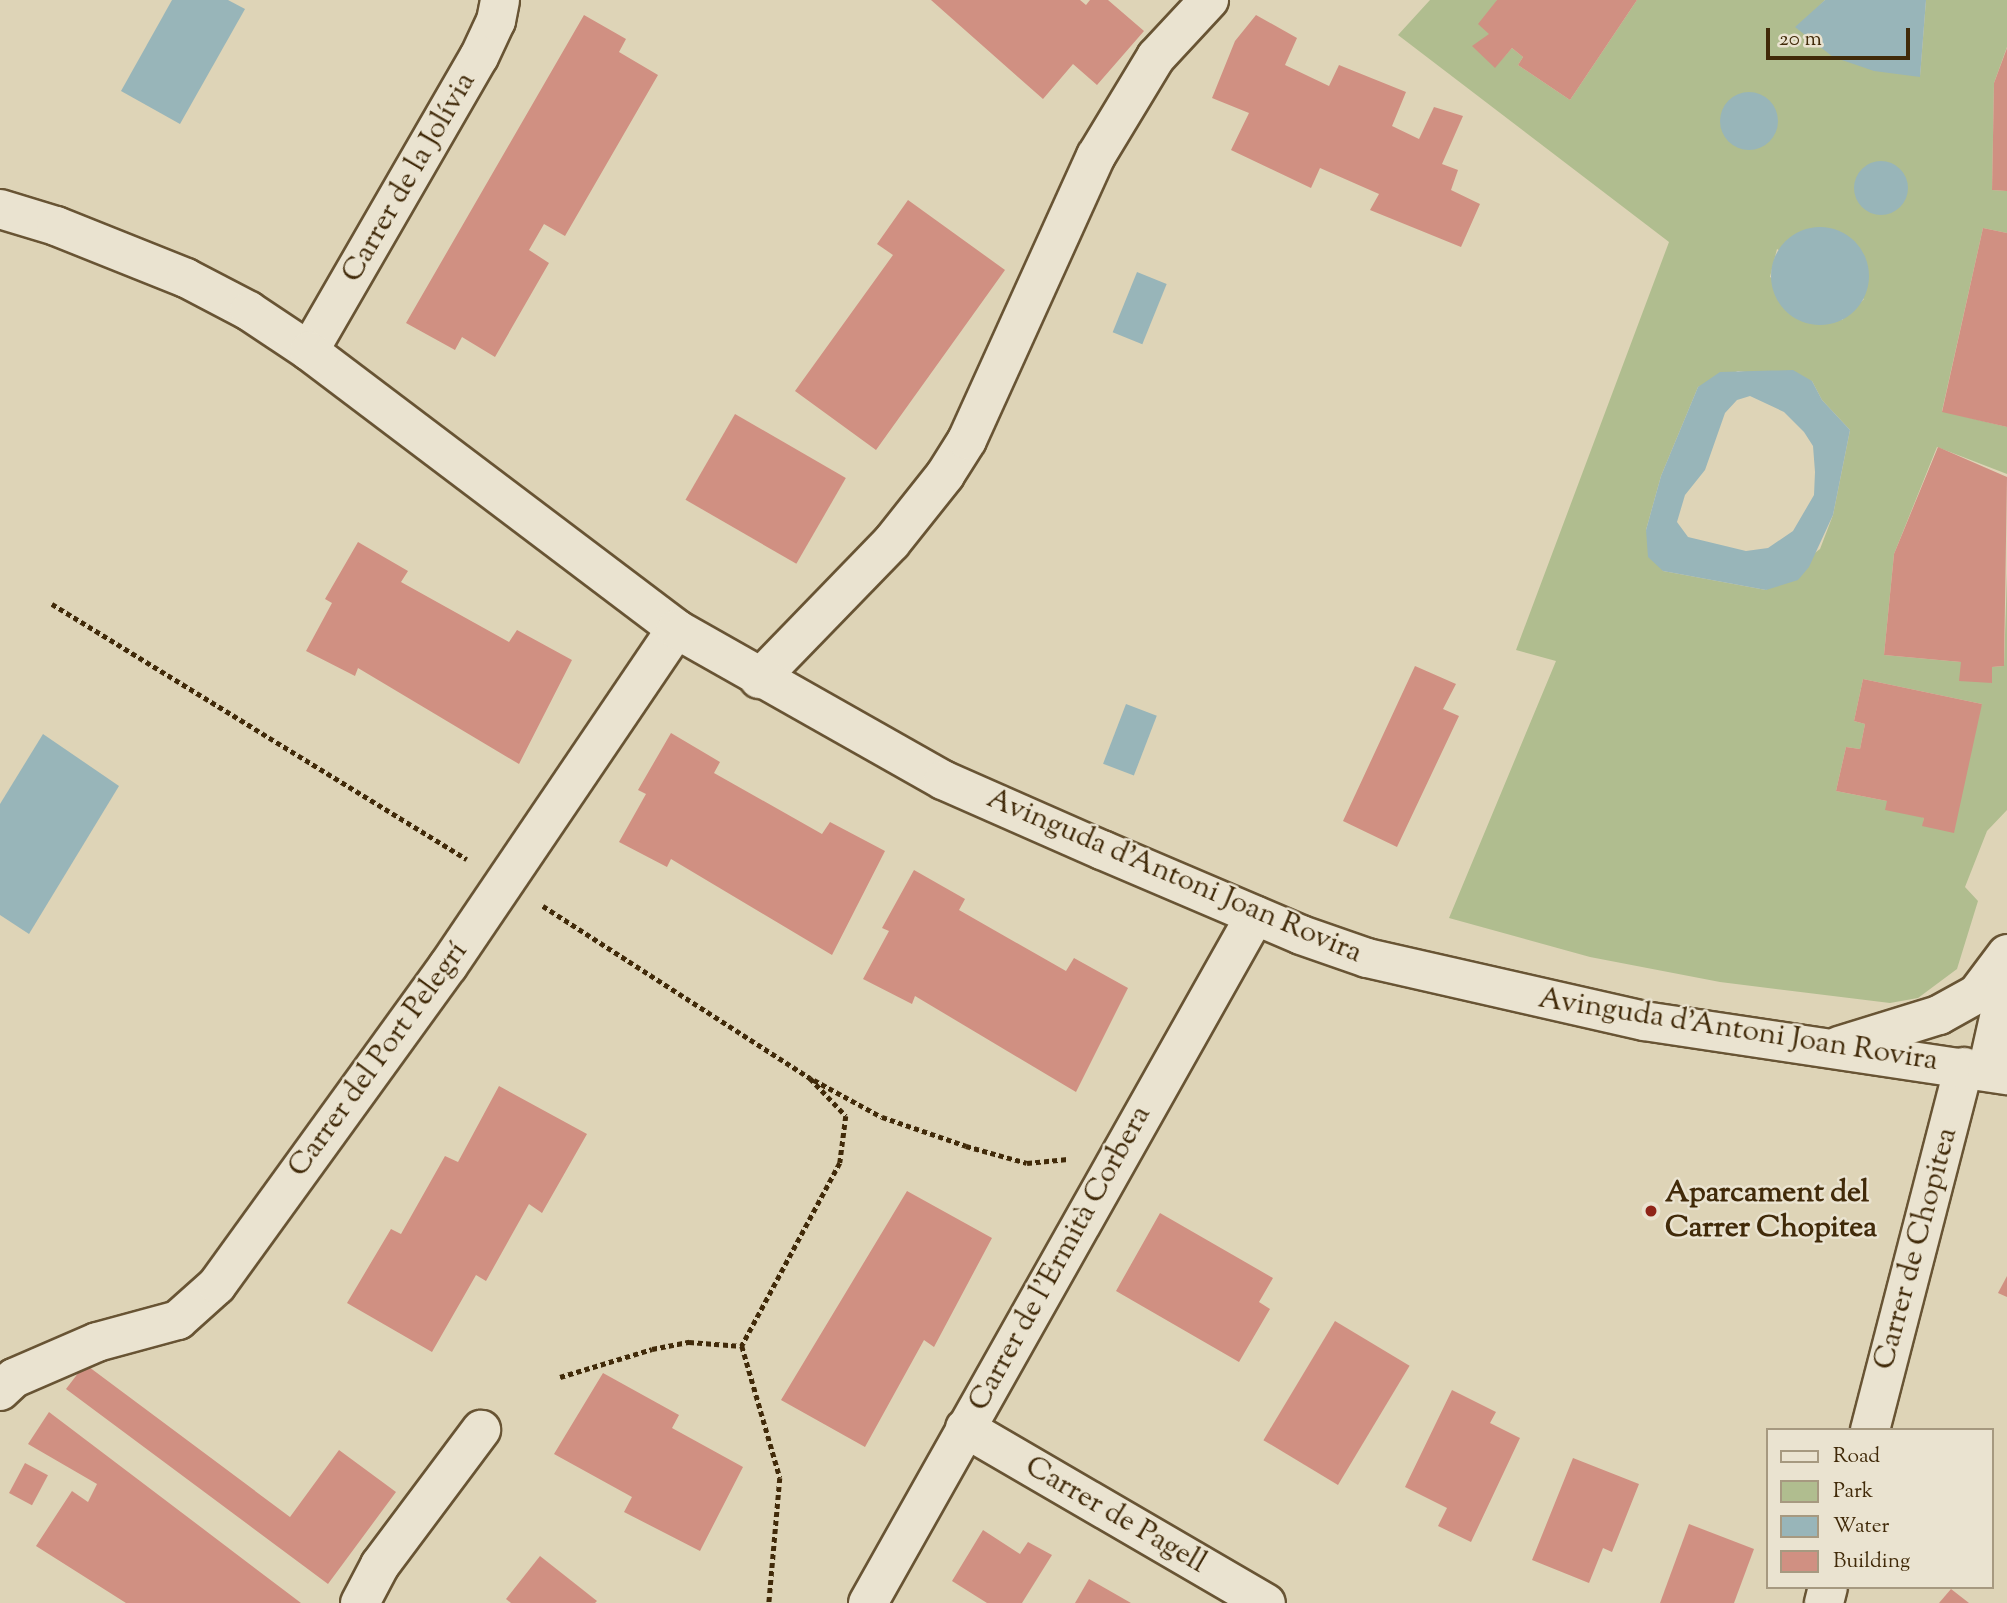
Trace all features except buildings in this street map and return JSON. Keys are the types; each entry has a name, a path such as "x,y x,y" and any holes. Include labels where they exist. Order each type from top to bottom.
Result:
{"street":[{"name":"Carrer de la Jolívia","path":"309,351 479,57 496,21 500,0"},
{"path":"759,679 891,542 944,475 967,440 1096,156 1156,57 1209,0"},
{"name":"Avinguda d'Antoni Joan Rovira","path":"0,209 56,226 186,278 249,311 309,351 676,629 759,679 943,780 1255,916 1367,958 1537,999 1644,1021 1837,1047 1986,1071"},
{"name":"Carrer del Port Pelegrí","path":"5,1381 97,1342 178,1320 217,1285 505,882 676,629"},
{"name":"Carrer de l'Ermità Corbera","path":"868,1603 1255,916"},
{"path":"1837,1047 1939,1015 1977,994 2007,954"},
{"name":"Carrer de Chopitea","path":"1871,1428 1986,1071 2007,982"},
{"name":"Carrer de Pagell","path":"965,1429 1266,1603"},
{"path":"360,1603 380,1565 481,1430"}],"path":[{"path":"52,604 505,882 810,1078 882,1116 1027,1163 1119,1154"},
{"path":"769,1603 780,1478 742,1346 840,1163 846,1116 810,1078"},
{"path":"560,1377 652,1349 689,1342 742,1346"}],"green space":[{"path":"1430,0 1497,0 1489,34 1495,67 1512,48 1523,57 1518,65 1570,100 1637,0 1825,0 1818,7 1920,76 1926,0 2007,0 2007,47 1994,83 1992,190 2007,191 2007,233 1983,228 1942,411 2007,427 2007,474 1937,447 1894,554 1884,655 1961,662 1991,683 1992,667 2004,666 2007,573 2007,810 1987,831 1965,887 1978,901 1957,969 1918,998 1890,1003 1720,982 1590,957 1449,918 1556,661 1516,650 1669,242 1398,35","holes":["1777,249 1864,299 1842,320 1770,277","1738,371 1812,381 1822,400 1850,430 1833,515 1820,549 1766,590 1663,571 1646,530 1661,476 1698,387","1863,679 1982,704 1923,826 1924,818 1887,801 1836,791 1846,747 1860,749 1865,724 1854,721"]}],"water":[{"path":"172,0 228,0 245,9 180,124 121,91"},
{"path":"1825,0 1926,0 1920,77 1874,71 1833,57 1795,27"},
{"path":"1743,92 1755,92 1770,100 1778,115 1778,127 1770,142 1755,150 1743,150 1728,142 1720,127 1720,115 1728,100"},
{"path":"1881,161 1900,169 1908,188 1900,207 1881,215 1862,207 1854,188 1862,169"},
{"path":"1810,227 1830,227 1855,241 1866,257 1869,276 1866,295 1855,311 1830,325 1810,325 1793,317 1779,303 1771,286 1771,266 1779,249 1793,235"},
{"path":"1137,272 1167,284 1142,344 1113,332"},
{"path":"1793,370 1812,381 1822,400 1850,430 1833,515 1809,567 1798,580 1766,590 1663,571 1648,557 1646,530 1661,476 1698,387 1720,372","holes":["1750,396 1784,412 1804,432 1813,446 1815,472 1814,495 1793,531 1768,548 1746,551 1688,537 1677,522 1685,495 1705,470 1725,413 1737,400"]},
{"path":"1126,704 1157,716 1134,776 1103,764"},
{"path":"43,734 119,786 29,934 0,915 0,804"}],"place":[{"name":"Aparcament del Carrer Chopitea","path":"1651,1211"}]}
